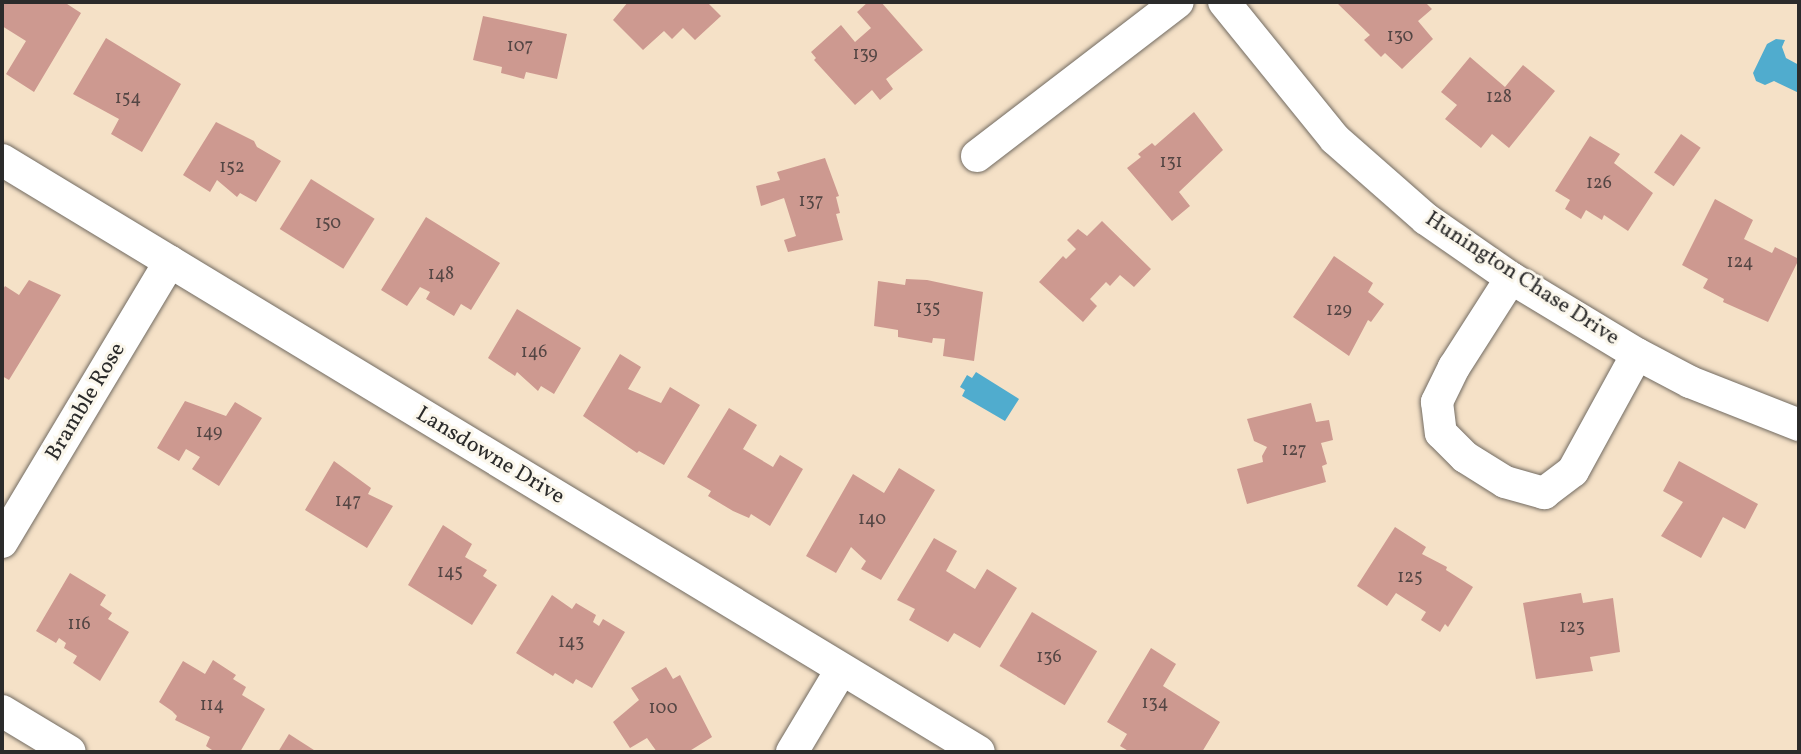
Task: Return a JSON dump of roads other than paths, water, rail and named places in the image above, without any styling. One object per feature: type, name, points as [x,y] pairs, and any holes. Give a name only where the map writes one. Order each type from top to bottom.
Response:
[{"type":"street","points":[[977,156],[1178,2]]},
{"type":"street","name":"Hunington Chase Drive","points":[[1224,2],[1335,139],[1426,219],[1511,278],[1637,354],[1690,382],[1799,425]]},
{"type":"street","name":"Lansdowne Drive","points":[[2,160],[979,752]]},
{"type":"street","name":"Bramble Rose","points":[[2,542],[170,261]]},
{"type":"street","points":[[1511,278],[1454,367],[1437,402],[1441,433],[1465,457],[1505,482],[1544,493],[1573,471],[1637,354]]},
{"type":"street","points":[[792,752],[841,670]]},
{"type":"street","points":[[2,711],[70,752]]},
{"type":"water","points":[[1776,39],[1785,40],[1782,47],[1786,58],[1799,65],[1799,93],[1774,81],[1765,85],[1756,81],[1753,73],[1767,44]]},
{"type":"water","points":[[976,372],[1019,399],[1005,421],[962,396],[965,390],[960,387],[967,375],[972,378]]}]
